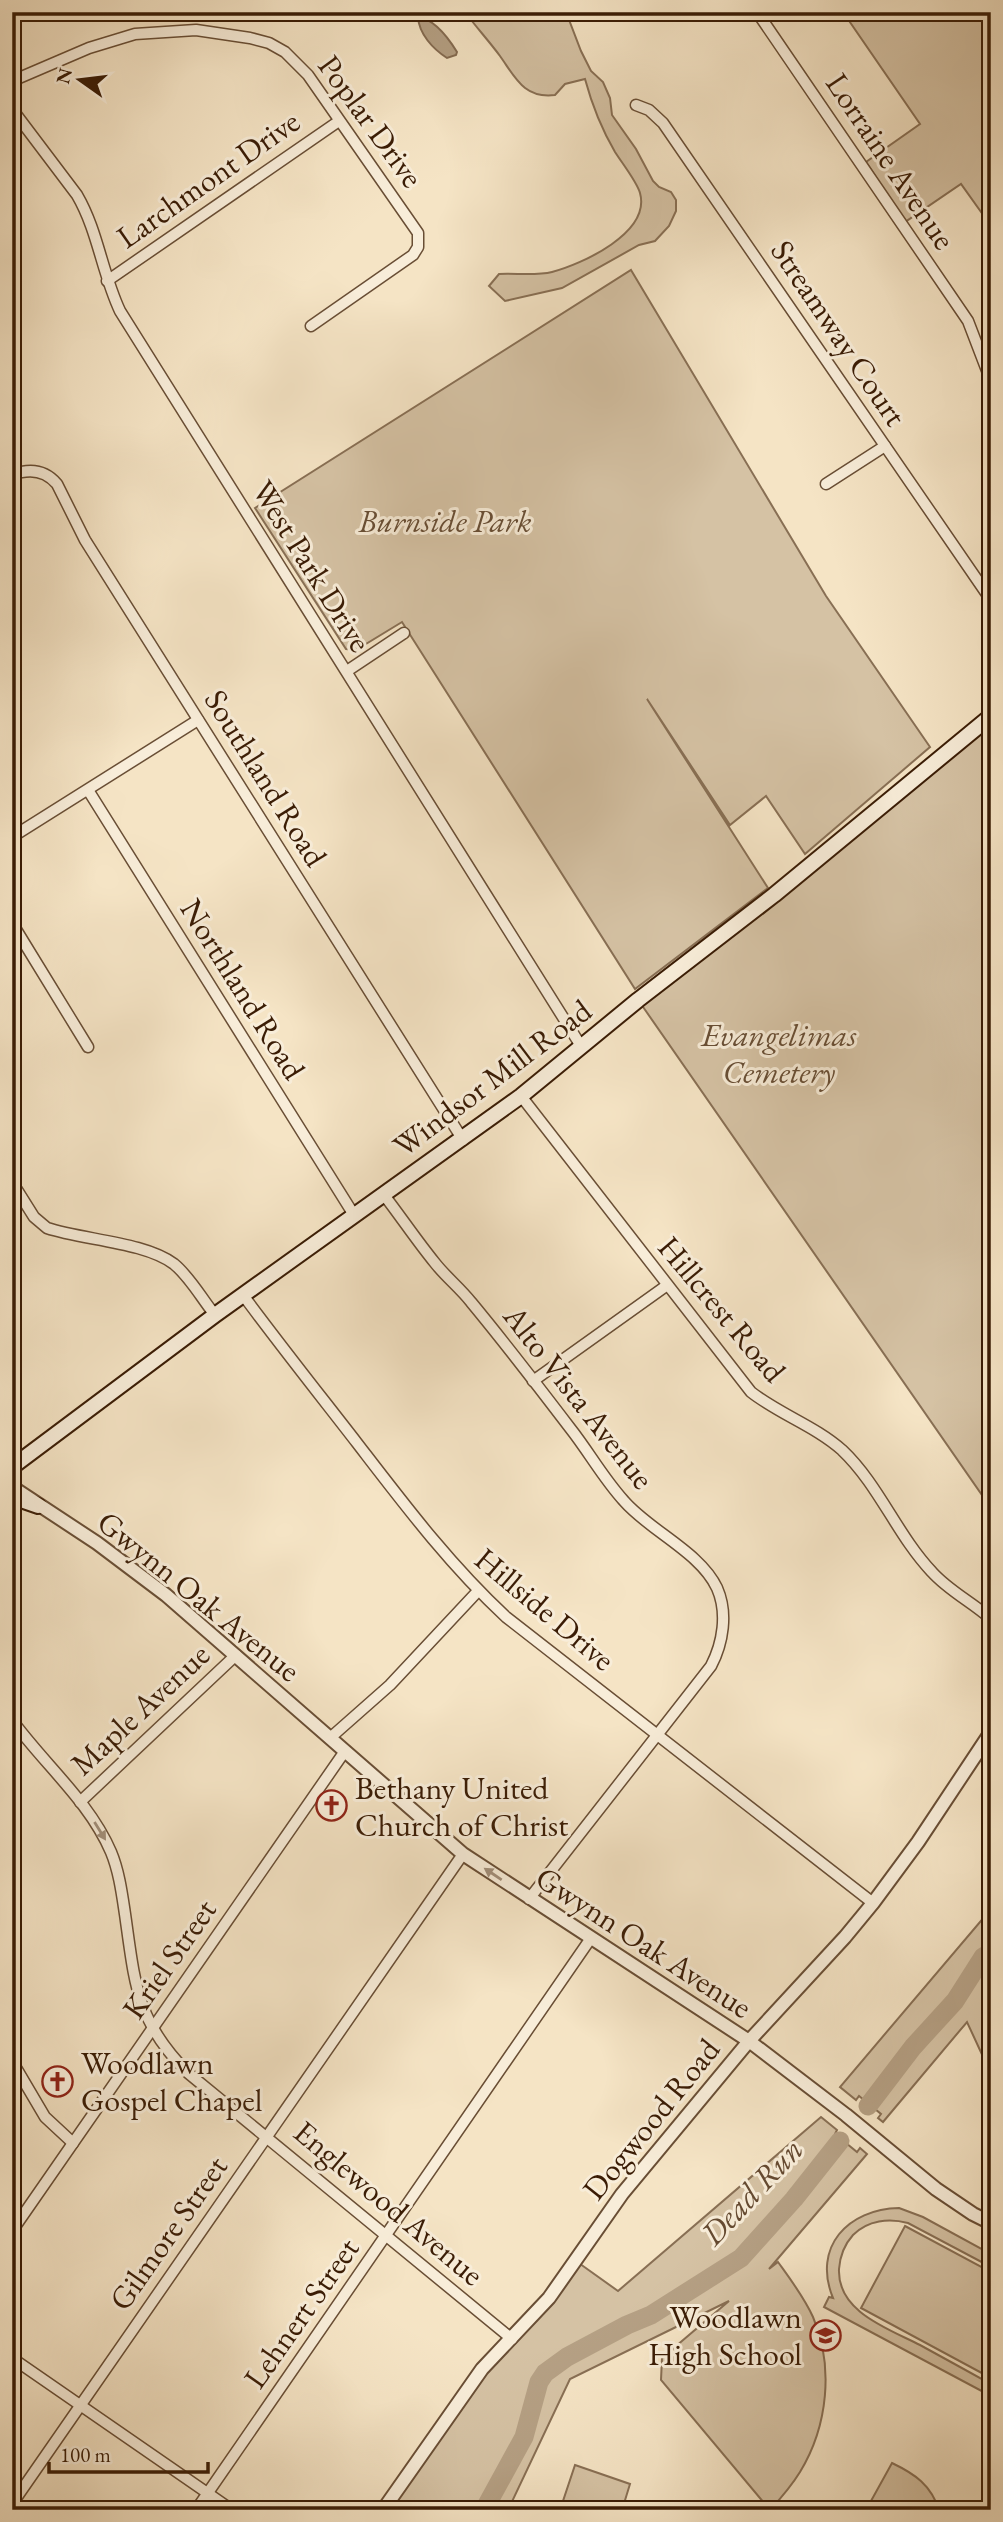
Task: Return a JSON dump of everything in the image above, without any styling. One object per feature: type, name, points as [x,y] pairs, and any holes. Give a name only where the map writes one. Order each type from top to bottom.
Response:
[{"type":"main road","name":"Windsor Mill Road","points":[[12,1467],[243,1294],[463,1140],[521,1096],[774,895],[991,716]]},
{"type":"main road","points":[[12,1497],[38,1506]]},
{"type":"street","name":"Lorraine Avenue","points":[[757,12],[968,321],[991,381]]},
{"type":"street","name":"Poplar Drive","points":[[12,81],[122,37],[167,30],[209,32],[259,40],[285,52],[308,75],[415,227],[419,241],[414,255],[311,326]]},
{"type":"street","name":"Streamway Court","points":[[636,105],[649,110],[663,123],[991,600]]},
{"type":"street","name":"West Park Drive","points":[[12,109],[85,209],[93,227],[107,281],[120,311],[581,1046]]},
{"type":"street","name":"Larchmont Drive","points":[[107,281],[340,121]]},
{"type":"street","points":[[826,484],[885,446]]},
{"type":"street","name":"Southland Road","points":[[12,475],[31,470],[42,472],[57,484],[85,540],[463,1140]]},
{"type":"street","points":[[346,671],[404,633]]},
{"type":"street","points":[[12,837],[198,720]]},
{"type":"street","name":"Northland Road","points":[[88,790],[354,1215]]},
{"type":"street","points":[[12,923],[88,1047]]},
{"type":"street","name":"Hillcrest Road","points":[[521,1096],[751,1392],[842,1451],[860,1470],[932,1572],[991,1619]]},
{"type":"street","points":[[12,1182],[34,1217],[47,1228],[148,1251],[173,1264],[184,1274],[215,1315]]},
{"type":"street","name":"Alto Vista Avenue","points":[[384,1195],[436,1265],[470,1301],[572,1430],[609,1485],[630,1509],[701,1566],[718,1590],[723,1621],[718,1653],[711,1665],[659,1736],[529,1899]]},
{"type":"street","points":[[533,1381],[666,1286]]},
{"type":"street","name":"Hillside Drive","points":[[243,1294],[293,1364],[432,1541],[478,1591],[506,1617],[873,1903]]},
{"type":"street","name":"Gwynn Oak Avenue","points":[[12,1488],[138,1573],[463,1854],[749,2041],[846,2115],[936,2189],[991,2223]]},
{"type":"street","points":[[330,1738],[390,1685],[478,1591]]},
{"type":"street","name":"Maple Avenue","points":[[80,1802],[236,1655]]},
{"type":"street","name":"Englewood Avenue","points":[[12,1720],[80,1802],[96,1824],[112,1855],[124,1903],[136,1986],[152,2030],[163,2048],[188,2073],[512,2339]]},
{"type":"street","name":"Dogwood Road","points":[[383,2510],[463,2393],[549,2298],[622,2194],[749,2041],[873,1903],[918,1842],[991,1732]]},
{"type":"street","name":"Kriel Street","points":[[12,2231],[345,1751]]},
{"type":"street","name":"Gilmore Street","points":[[12,2504],[463,1854]]},
{"type":"street","name":"Lehnert Street","points":[[196,2510],[591,1938]]},
{"type":"street","points":[[12,2061],[45,2118],[73,2143]]},
{"type":"street","points":[[12,2088],[21,2078]]},
{"type":"street","points":[[12,2358],[232,2510]]},
{"type":"green space","points":[[465,12],[566,12],[591,71],[603,82],[610,98],[612,115],[636,149],[653,181],[671,192],[676,200],[676,211],[669,226],[655,241],[639,245],[562,288],[505,301],[489,286],[499,274],[552,272],[596,254],[625,233],[635,221],[641,208],[640,193],[605,134],[585,79],[565,84],[555,95],[535,94],[516,79]]},
{"type":"green space","points":[[843,12],[991,12],[991,226],[961,184],[905,222],[866,162],[920,124]]},
{"type":"green space","name":"Burnside Park","points":[[631,270],[826,596],[930,747],[805,854],[766,796],[730,825],[647,699],[768,888],[635,989],[402,622],[356,650],[346,649],[255,508]]},
{"type":"green space","name":"Evangelimas Cemetery","points":[[991,723],[991,1508],[641,1004]]},
{"type":"green space","points":[[991,1909],[991,2074],[967,2022],[883,2122],[878,2118],[881,2114],[859,2096],[856,2100],[840,2087]]},
{"type":"green space","points":[[821,2117],[837,2130],[835,2134],[857,2152],[860,2148],[867,2154],[769,2269],[778,2262],[813,2317],[824,2355],[825,2375],[825,2396],[817,2435],[800,2472],[770,2510],[661,2380],[662,2358],[729,2301],[570,2379],[508,2510],[387,2510],[488,2364],[576,2261],[618,2291]]},
{"type":"green space","points":[[899,2208],[923,2217],[991,2254],[991,2267],[908,2223],[879,2222],[859,2230],[843,2251],[839,2269],[846,2297],[856,2308],[880,2325],[991,2384],[991,2396],[824,2307],[829,2297],[833,2298],[827,2263],[831,2247],[839,2234],[850,2223],[864,2215]]},
{"type":"green space","points":[[905,2226],[991,2272],[991,2378],[861,2308]]},
{"type":"green space","points":[[892,2463],[908,2471],[927,2487],[939,2510],[866,2510]]},
{"type":"green space","points":[[575,2465],[630,2484],[622,2510],[560,2510]]},
{"type":"shaded area","points":[[418,17],[430,21],[440,30],[450,41],[457,52],[456,55],[447,58],[432,46],[421,29]]},
{"type":"waterway","name":"Dead Run","points":[[868,2106],[913,2047],[955,2001],[983,1957],[991,1952]]},
{"type":"waterway","name":"Dead Run","points":[[484,2510],[524,2437],[539,2382],[545,2373],[567,2357],[651,2315],[741,2258],[794,2199],[840,2141]]},
{"type":"place","name":"Bethany United Church of Christ","points":[[332,1806]]},
{"type":"place","name":"Woodlawn Gospel Chapel","points":[[58,2081]]},
{"type":"place","name":"Woodlawn High School","points":[[825,2335]]}]
